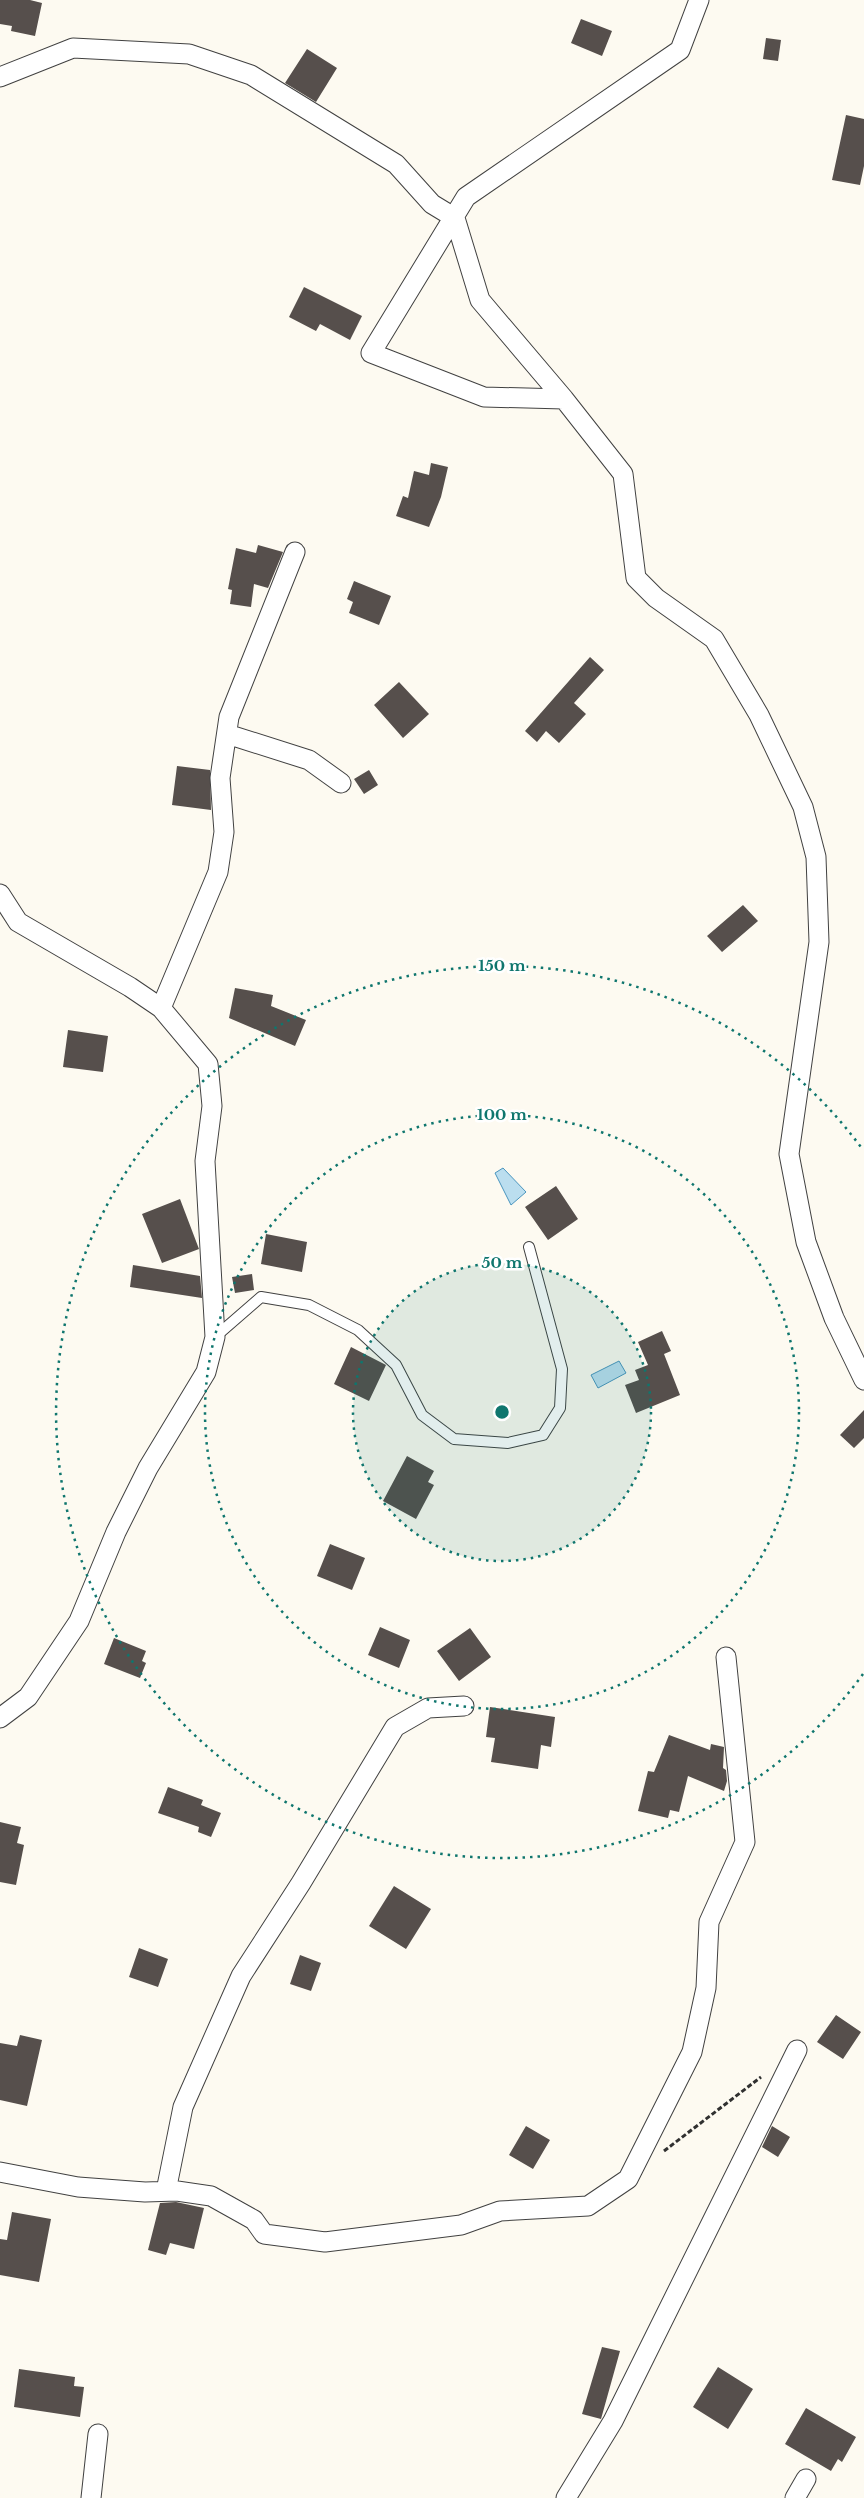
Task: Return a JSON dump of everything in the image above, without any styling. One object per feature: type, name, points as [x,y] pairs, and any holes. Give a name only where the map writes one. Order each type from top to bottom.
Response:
[{"type":"street","points":[[564,399],[484,397],[371,353],[455,218],[466,197],[680,50],[699,0]]},
{"type":"street","points":[[0,77],[73,48],[189,54],[251,75],[396,164],[432,204],[455,218],[480,300],[564,399],[623,474],[636,578],[656,598],[714,639],[759,715],[803,806],[816,857],[819,942],[789,1154],[806,1242],[834,1318],[864,1380]]},
{"type":"street","points":[[161,1008],[218,872],[224,832],[220,778],[229,717],[295,552]]},
{"type":"street","points":[[226,734],[309,760],[341,783]]},
{"type":"street","points":[[0,894],[18,922],[130,987],[161,1008],[208,1064],[212,1106],[205,1161],[215,1337],[206,1372],[148,1468],[116,1532],[79,1621],[28,1697],[0,1718]]},
{"type":"street","points":[[0,2172],[78,2187],[166,2191],[211,2196],[254,2220],[264,2234],[325,2242],[461,2224],[500,2211],[588,2206],[628,2179],[692,2052],[706,1988],[709,1922],[745,1842],[726,1657]]},
{"type":"street","points":[[166,2191],[183,2108],[241,1976],[301,1883],[395,1727],[428,1708],[464,1706]]},
{"type":"street","points":[[566,2498],[613,2421],[797,2050]]},
{"type":"street","points":[[91,2498],[98,2434]]},
{"type":"street","points":[[795,2498],[806,2479]]},
{"type":"lane","points":[[215,1337],[261,1297],[309,1305],[358,1330],[396,1365],[422,1414],[454,1439],[508,1443],[543,1435],[560,1408],[562,1369],[529,1247]]},
{"type":"path","points":[[659,2155],[766,2073]]},
{"type":"water","points":[[503,1168],[526,1192],[511,1205],[495,1173]]},
{"type":"water","points":[[619,1361],[626,1373],[598,1388],[591,1375]]},
{"type":"building","points":[[0,0],[30,0],[42,3],[35,36],[11,31],[12,26],[0,24]]},
{"type":"building","points":[[581,19],[612,31],[602,56],[571,43]]},
{"type":"building","points":[[766,38],[781,40],[778,61],[763,59]]},
{"type":"building","points":[[307,49],[337,68],[316,102],[285,83]]},
{"type":"building","points":[[846,115],[864,119],[864,166],[860,185],[832,180]]},
{"type":"building","points":[[304,287],[362,316],[350,340],[320,324],[316,331],[289,317]]},
{"type":"building","points":[[431,463],[448,467],[441,497],[429,527],[396,516],[403,496],[408,498],[414,471],[429,475]]},
{"type":"building","points":[[258,545],[283,552],[268,588],[254,584],[251,607],[230,604],[232,590],[228,589],[236,548],[256,553]]},
{"type":"building","points":[[354,581],[391,596],[379,625],[349,613],[353,602],[347,599]]},
{"type":"building","points":[[590,657],[604,670],[574,703],[586,714],[559,743],[546,731],[537,742],[525,731]]},
{"type":"building","points":[[399,682],[429,714],[403,738],[374,705]]},
{"type":"building","points":[[177,766],[210,770],[211,810],[172,805]]},
{"type":"building","points":[[369,770],[378,785],[364,794],[354,779]]},
{"type":"building","points":[[743,905],[758,921],[722,952],[707,936]]},
{"type":"building","points":[[235,988],[273,995],[271,1006],[306,1020],[295,1046],[229,1018]]},
{"type":"building","points":[[68,1030],[108,1036],[103,1072],[63,1067]]},
{"type":"building","points":[[556,1186],[578,1219],[548,1240],[525,1207]]},
{"type":"building","points":[[180,1199],[199,1249],[162,1263],[142,1214]]},
{"type":"building","points":[[266,1234],[307,1242],[302,1272],[261,1264]]},
{"type":"building","points":[[133,1265],[200,1276],[202,1298],[130,1287]]},
{"type":"building","points":[[252,1274],[254,1290],[235,1293],[232,1277]]},
{"type":"building","points":[[662,1331],[671,1351],[664,1354],[680,1395],[636,1413],[625,1385],[639,1380],[635,1370],[648,1365],[638,1342]]},
{"type":"building","points":[[351,1347],[386,1365],[369,1401],[334,1384]]},
{"type":"building","points":[[864,1410],[864,1438],[854,1448],[840,1435]]},
{"type":"building","points":[[407,1456],[434,1471],[428,1482],[434,1485],[416,1519],[383,1501]]},
{"type":"building","points":[[330,1544],[365,1558],[352,1590],[317,1576]]},
{"type":"building","points":[[380,1627],[410,1640],[399,1668],[368,1655]]},
{"type":"building","points":[[470,1628],[491,1657],[459,1681],[437,1651]]},
{"type":"building","points":[[114,1638],[146,1651],[142,1661],[146,1663],[140,1678],[104,1664]]},
{"type":"building","points":[[490,1707],[555,1717],[551,1747],[541,1745],[538,1769],[491,1762],[495,1738],[486,1737]]},
{"type":"building","points":[[669,1735],[710,1750],[711,1744],[724,1747],[723,1768],[726,1770],[727,1781],[724,1791],[688,1776],[679,1812],[670,1810],[668,1818],[638,1811],[648,1771],[654,1772]]},
{"type":"building","points":[[168,1787],[203,1800],[201,1805],[221,1813],[211,1837],[198,1832],[199,1827],[158,1813]]},
{"type":"building","points":[[0,1822],[21,1827],[17,1843],[24,1845],[16,1885],[0,1882]]},
{"type":"building","points":[[394,1886],[431,1909],[406,1949],[369,1926]]},
{"type":"building","points":[[139,1948],[168,1959],[158,1987],[129,1977]]},
{"type":"building","points":[[300,1955],[321,1963],[311,1991],[290,1984]]},
{"type":"building","points":[[836,2015],[861,2032],[843,2059],[817,2042]]},
{"type":"building","points":[[20,2035],[42,2040],[27,2106],[0,2100],[0,2043],[17,2046]]},
{"type":"building","points":[[526,2126],[550,2140],[533,2169],[509,2155]]},
{"type":"building","points":[[772,2126],[790,2137],[778,2157],[762,2147]]},
{"type":"building","points":[[176,2202],[204,2208],[194,2249],[170,2243],[166,2255],[148,2250],[160,2203]]},
{"type":"building","points":[[12,2212],[51,2219],[39,2282],[0,2275],[0,2239],[7,2240]]},
{"type":"building","points":[[602,2347],[620,2351],[601,2419],[582,2414]]},
{"type":"building","points":[[718,2367],[753,2389],[728,2429],[693,2407]]},
{"type":"building","points":[[19,2369],[75,2377],[74,2386],[84,2387],[80,2417],[14,2407]]},
{"type":"building","points":[[806,2408],[856,2437],[842,2462],[838,2459],[831,2471],[785,2444]]}]
